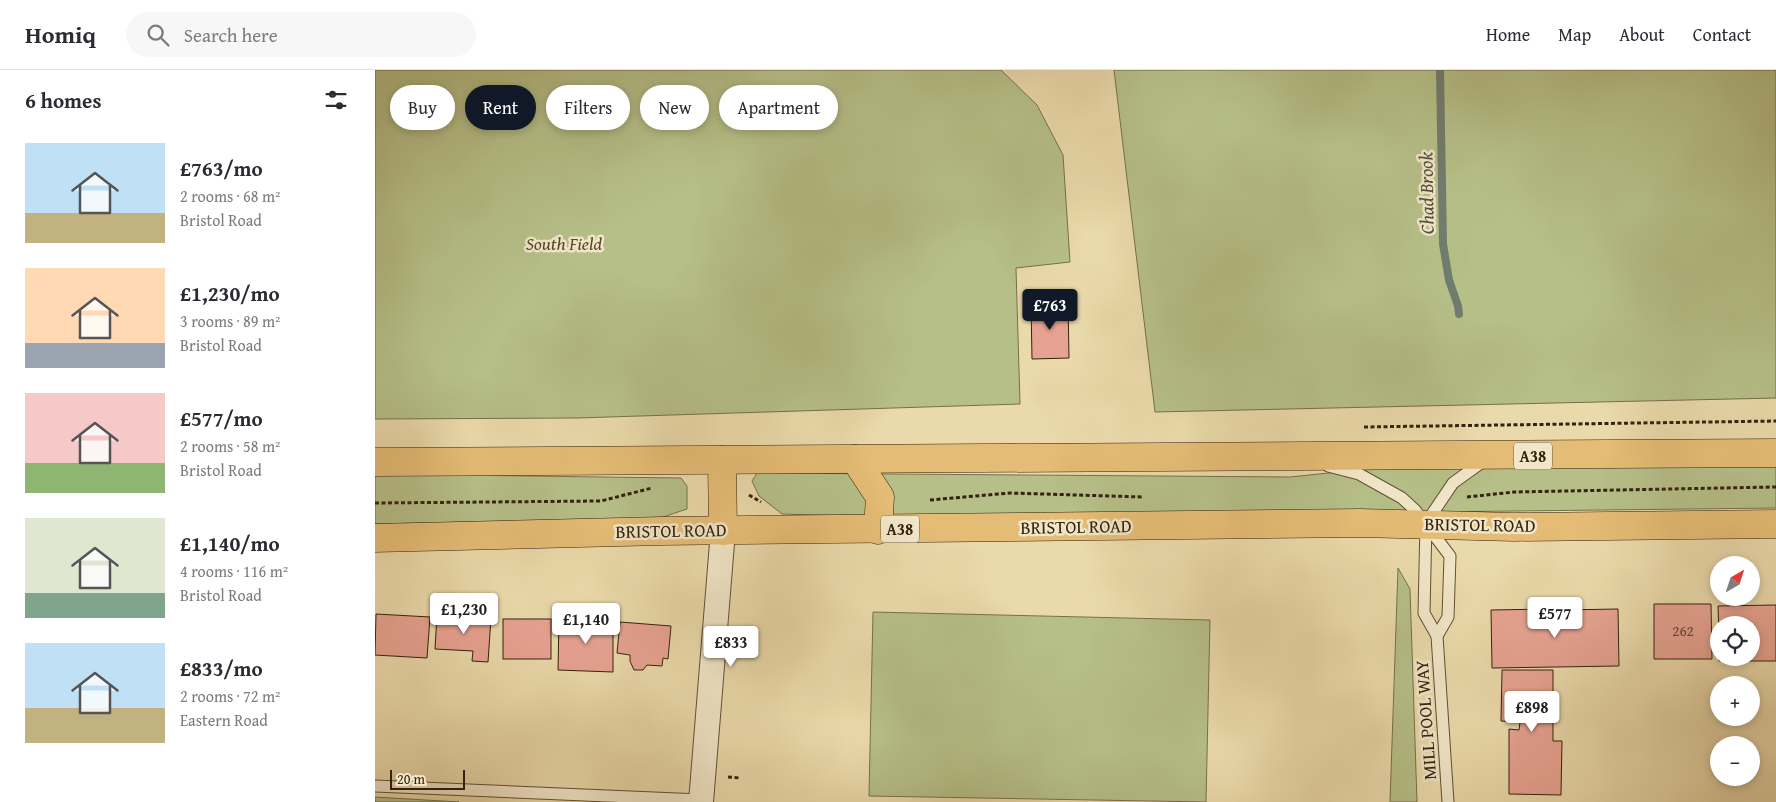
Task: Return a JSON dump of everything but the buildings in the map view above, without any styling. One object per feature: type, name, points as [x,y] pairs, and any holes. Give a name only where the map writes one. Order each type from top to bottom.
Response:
[{"type":"highway","name":"A38","points":[[375,462],[722,471],[855,459],[1776,453]]},
{"type":"highway","points":[[855,459],[880,497],[878,530]]},
{"type":"highway","points":[[722,471],[723,530]]},
{"type":"highway","name":"BRISTOL ROAD","points":[[375,538],[723,530],[1426,524],[1513,527],[1776,524]]},
{"type":"street","points":[[701,801],[723,530]]},
{"type":"lane","points":[[1290,456],[1364,476],[1402,498],[1426,524],[1450,556],[1448,617],[1437,636]]},
{"type":"lane","points":[[1437,636],[1425,613],[1426,524],[1453,483],[1489,456]]},
{"type":"lane","name":"MILL POOL WAY","points":[[1437,636],[1449,802]]},
{"type":"lane","points":[[375,786],[701,801]]},
{"type":"path","points":[[1425,425],[1776,421]]},
{"type":"path","points":[[722,471],[735,487],[767,507]]},
{"type":"path","points":[[375,503],[601,501],[661,487]]},
{"type":"path","points":[[1443,498],[1514,492],[1776,487]]},
{"type":"path","points":[[927,501],[1010,493],[1148,497]]},
{"type":"green space","name":"South Field","points":[[375,70],[1001,70],[1037,105],[1063,155],[1070,262],[1016,268],[1020,404],[577,418],[375,419]]},
{"type":"green space","points":[[1114,70],[1776,70],[1776,398],[1155,412]]},
{"type":"green space","points":[[1523,465],[1776,465],[1776,508],[914,518],[782,514],[759,496],[752,481],[757,473],[1290,477],[1357,470]]},
{"type":"green space","points":[[375,474],[681,478],[687,486],[687,509],[660,518],[375,524]]},
{"type":"green space","points":[[1398,568],[1410,589],[1417,802],[1390,802]]},
{"type":"green space","points":[[873,612],[1210,620],[1206,802],[869,796]]},
{"type":"green space","points":[[375,797],[459,802],[375,802]]},
{"type":"waterway","name":"Chad Brook","points":[[1440,70],[1443,244],[1449,280],[1459,314]]}]
